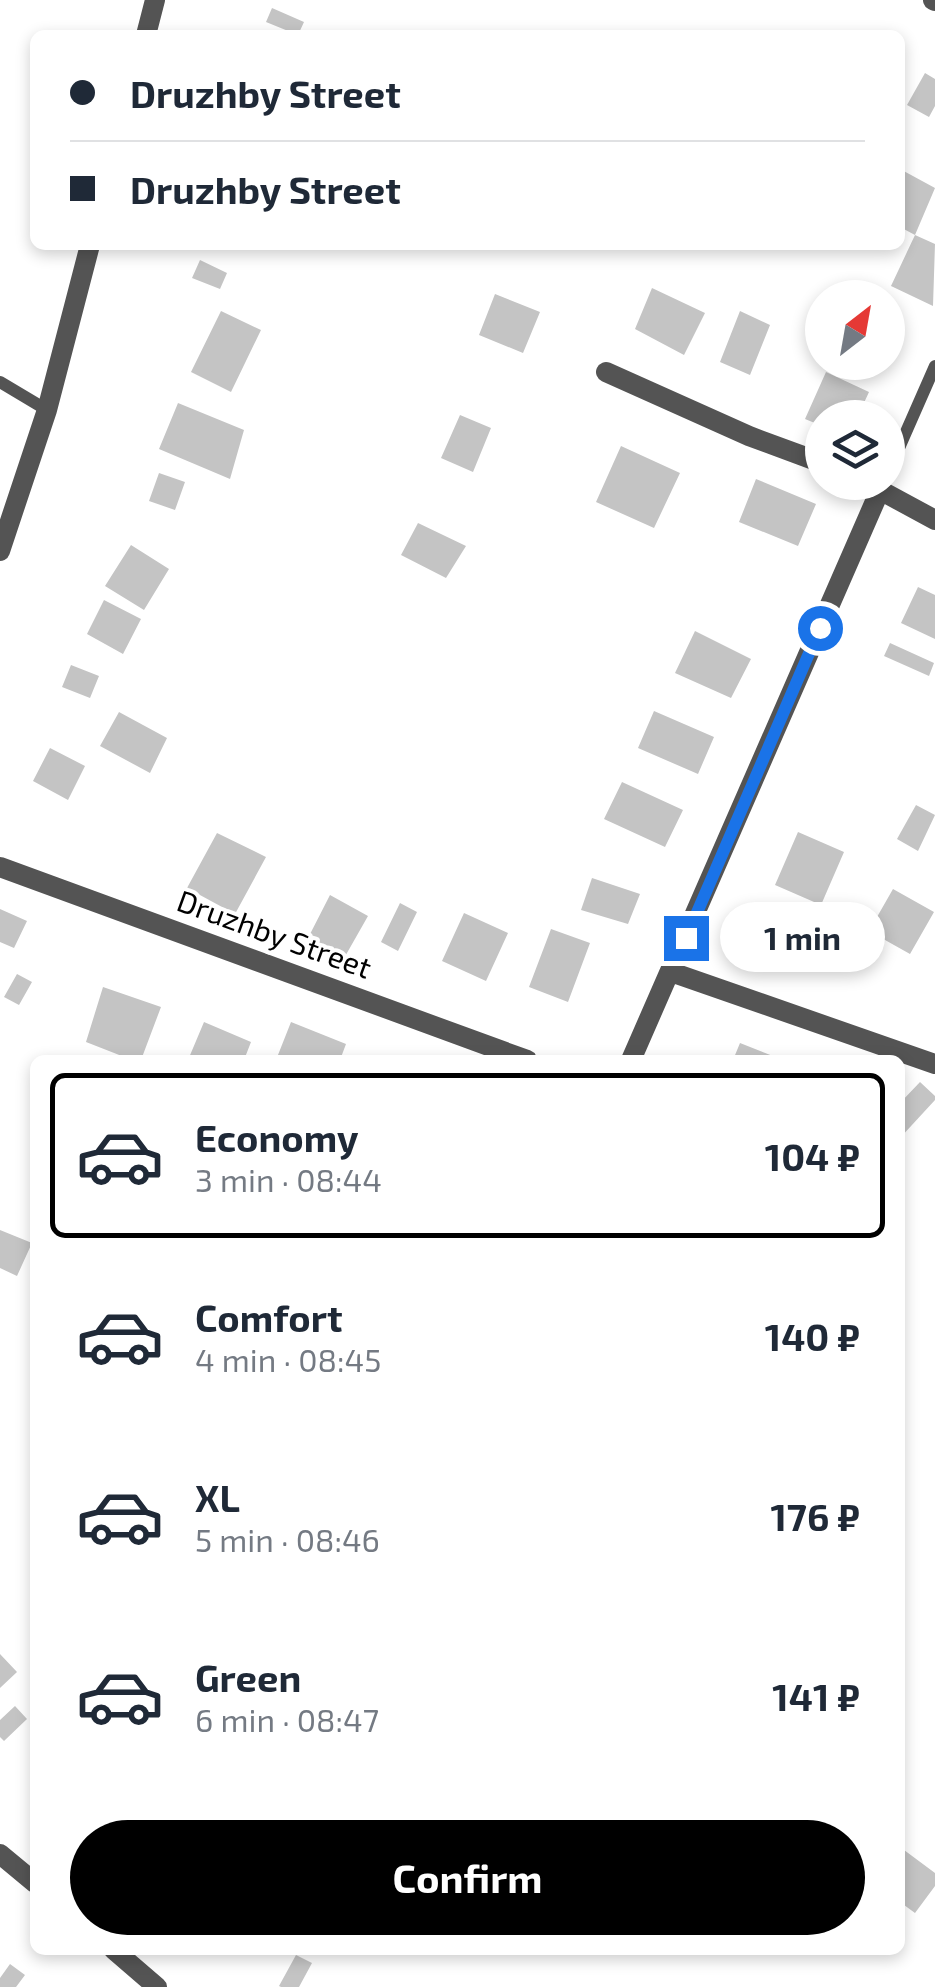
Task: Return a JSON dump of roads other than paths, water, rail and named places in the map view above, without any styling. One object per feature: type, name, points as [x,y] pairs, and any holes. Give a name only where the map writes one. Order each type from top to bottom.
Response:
[{"type":"street","points":[[147,30],[155,0]]},
{"type":"street","points":[[0,550],[47,410],[89,250]]},
{"type":"street","points":[[606,372],[805,457]]},
{"type":"street","points":[[633,1055],[871,500]]},
{"type":"street","points":[[905,500],[935,520]]},
{"type":"street","name":"Druzhby Street","points":[[0,867],[513,1055]]},
{"type":"street","points":[[671,972],[935,1064]]},
{"type":"street","points":[[0,1854],[30,1879]]},
{"type":"street","points":[[120,1955],[157,1987]]},
{"type":"lane","points":[[905,428],[935,366]]},
{"type":"lane","points":[[0,382],[47,410]]}]
